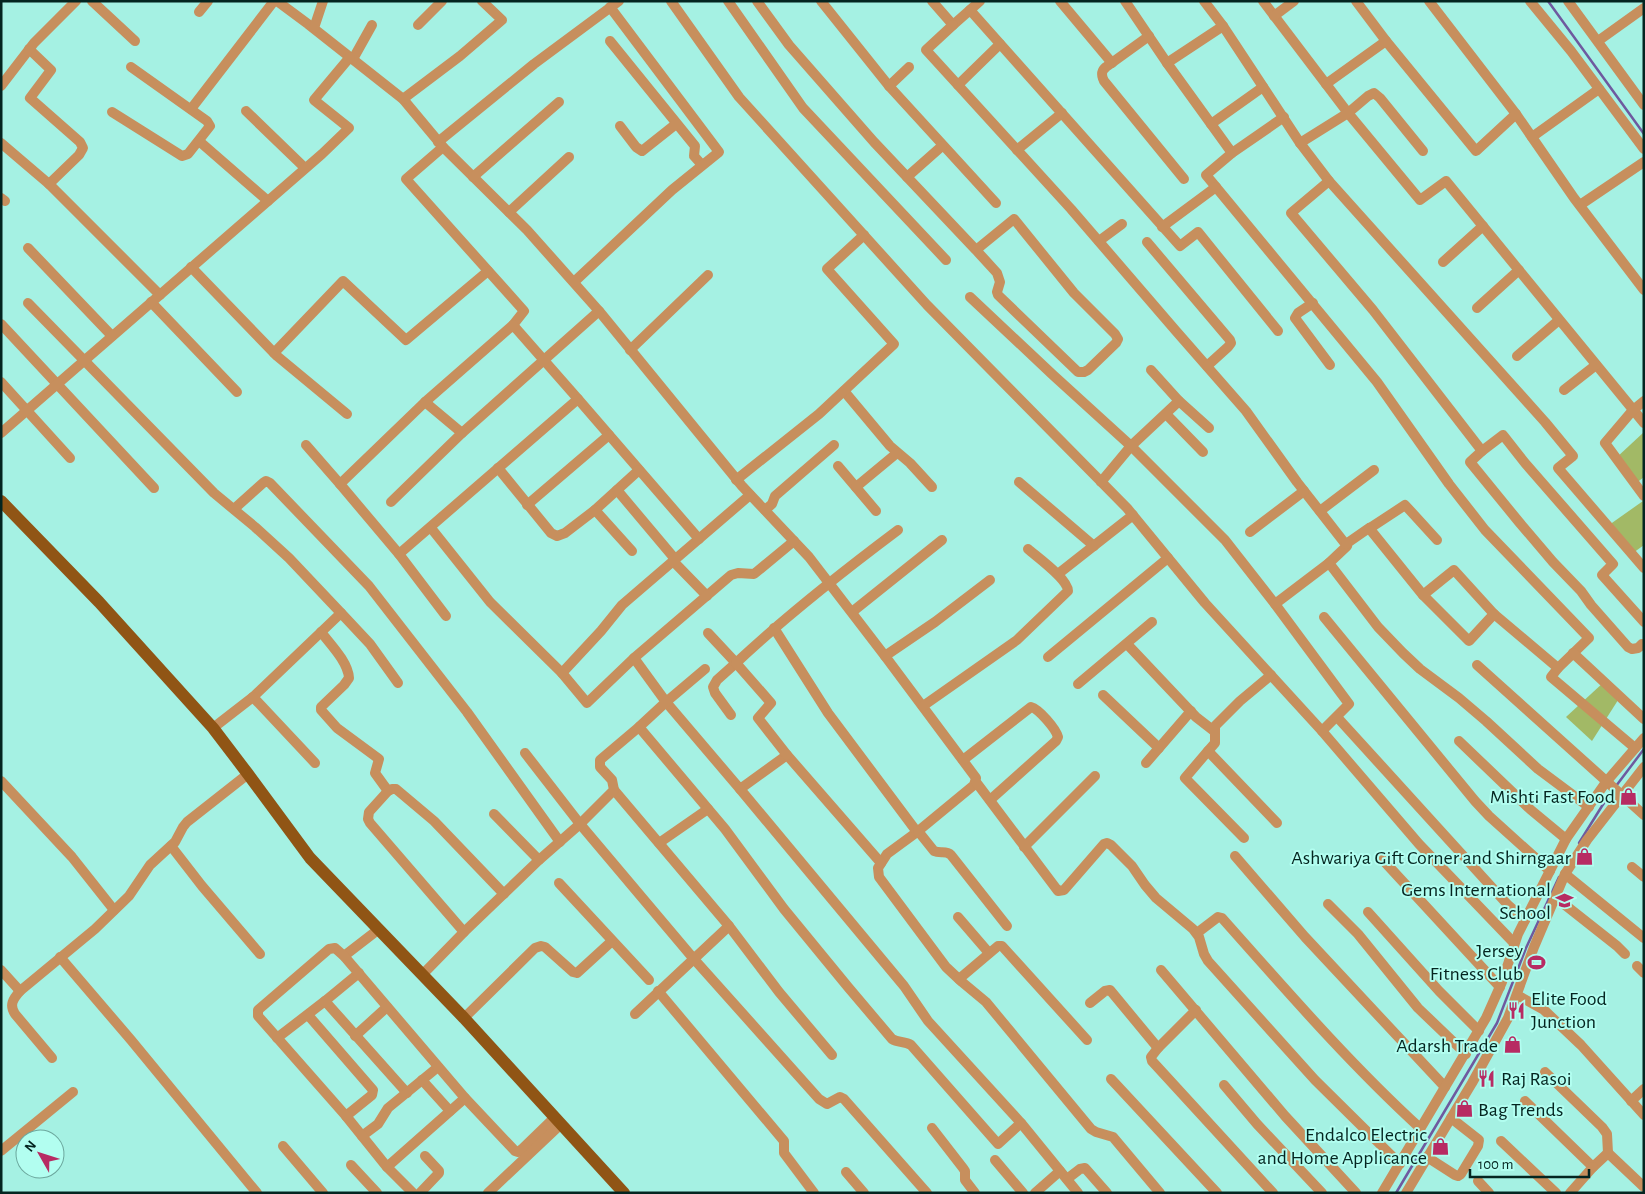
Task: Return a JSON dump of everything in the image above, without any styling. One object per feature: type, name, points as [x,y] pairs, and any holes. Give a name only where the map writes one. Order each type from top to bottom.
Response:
[{"type":"main road","points":[[1,501],[99,602],[213,728],[310,858],[423,974],[624,1193]]},
{"type":"street","points":[[92,1],[135,41]]},
{"type":"street","points":[[199,12],[208,1]]},
{"type":"street","points":[[191,109],[276,1],[314,28],[403,99],[441,144],[509,212],[574,282],[736,480],[810,557],[963,760],[976,782],[1055,888],[1060,892],[1064,890],[1102,845],[1108,843],[1132,866],[1156,898],[1190,925],[1197,933],[1208,962],[1315,1080],[1400,1164]]},
{"type":"street","points":[[314,28],[323,1]]},
{"type":"street","points":[[418,25],[442,1]]},
{"type":"street","points":[[403,99],[460,56],[502,20],[482,1]]},
{"type":"street","points":[[670,1],[739,97],[927,305],[1133,515],[1206,603],[1322,731],[1419,844],[1514,943]]},
{"type":"street","points":[[728,1],[803,108],[946,260]]},
{"type":"street","points":[[757,1],[789,45],[874,142],[976,250],[997,272],[1000,279],[996,292],[998,295],[1078,372],[1088,370],[1116,343],[1118,339],[1115,334],[1074,294],[1014,219],[976,250]]},
{"type":"street","points":[[822,1],[889,86],[996,204]]},
{"type":"street","points":[[932,1],[953,24]]},
{"type":"street","points":[[980,1],[926,50],[1099,242],[1246,410],[1304,491],[1346,544]]},
{"type":"street","points":[[1060,1],[1112,62]]},
{"type":"street","points":[[1125,1],[1232,154]]},
{"type":"street","points":[[1204,1],[1223,26],[1300,143],[1329,181],[1573,456],[1558,468],[1644,568]]},
{"type":"street","points":[[1263,1],[1348,113],[1420,200],[1446,180],[1644,423]]},
{"type":"street","points":[[1274,16],[1294,1]]},
{"type":"street","points":[[1356,1],[1476,152],[1516,114]]},
{"type":"street","points":[[1429,1],[1516,114],[1580,206],[1644,290]]},
{"type":"street","points":[[1530,1],[1571,51],[1644,150]]},
{"type":"street","points":[[1568,1],[1644,105]]},
{"type":"street","points":[[1,86],[29,49],[71,3]]},
{"type":"street","points":[[340,484],[425,402],[513,325],[524,311],[406,179],[441,144],[534,64],[610,5],[719,152],[672,190],[574,282]]},
{"type":"street","points":[[1598,42],[1644,8]]},
{"type":"street","points":[[970,10],[1180,246],[1198,232],[1278,330]]},
{"type":"street","points":[[1,432],[268,201],[349,128],[314,100],[352,58],[372,25]]},
{"type":"street","points":[[1167,63],[1223,26]]},
{"type":"street","points":[[1150,36],[1112,62],[1104,69],[1102,78],[1184,179]]},
{"type":"street","points":[[610,41],[695,146],[694,156],[702,166]]},
{"type":"street","points":[[1326,84],[1386,41]]},
{"type":"street","points":[[958,85],[1000,44]]},
{"type":"street","points":[[29,49],[51,70],[30,98],[82,145],[82,151],[49,184]]},
{"type":"street","points":[[112,112],[184,156],[199,141],[210,124],[131,67]]},
{"type":"street","points":[[889,86],[909,67]]},
{"type":"street","points":[[1211,124],[1264,87]]},
{"type":"street","points":[[1532,137],[1599,89]]},
{"type":"street","points":[[1300,143],[1348,113],[1368,96],[1374,94],[1380,98],[1423,151]]},
{"type":"street","points":[[473,177],[559,102]]},
{"type":"street","points":[[246,111],[305,168]]},
{"type":"street","points":[[1017,150],[1062,113]]},
{"type":"street","points":[[1284,117],[1206,175],[1377,382],[1485,530],[1589,638],[1551,676],[1635,748]]},
{"type":"street","points":[[620,126],[636,147],[642,151],[676,124]]},
{"type":"street","points":[[199,141],[268,201]]},
{"type":"street","points":[[1,143],[49,184],[160,295]]},
{"type":"street","points":[[907,177],[942,146]]},
{"type":"street","points":[[509,212],[569,158]]},
{"type":"street","points":[[1580,206],[1644,162]]},
{"type":"street","points":[[1329,181],[1291,213],[1373,310],[1482,451]]},
{"type":"street","points":[[1162,226],[1216,187]]},
{"type":"street","points":[[1099,242],[1122,224]]},
{"type":"street","points":[[1443,262],[1483,226]]},
{"type":"street","points":[[736,480],[819,414],[894,344],[827,269],[864,235]]},
{"type":"street","points":[[1147,242],[1230,340],[1231,343],[1228,347],[1207,366]]},
{"type":"street","points":[[28,248],[112,336]]},
{"type":"street","points":[[191,267],[274,353],[347,414]]},
{"type":"street","points":[[1477,308],[1519,270]]},
{"type":"street","points":[[274,353],[343,281],[406,340],[488,271]]},
{"type":"street","points":[[630,350],[708,275]]},
{"type":"street","points":[[970,297],[1131,446],[1225,540],[1349,704],[1322,731]]},
{"type":"street","points":[[151,302],[238,392]]},
{"type":"street","points":[[28,303],[214,493],[289,558],[370,644],[398,683]]},
{"type":"street","points":[[1313,303],[1298,313],[1295,318],[1330,365]]},
{"type":"street","points":[[391,502],[462,433],[599,311]]},
{"type":"street","points":[[1517,356],[1559,320]]},
{"type":"street","points":[[1,324],[154,488]]},
{"type":"street","points":[[513,325],[699,538]]},
{"type":"street","points":[[1564,390],[1596,365]]},
{"type":"street","points":[[1151,370],[1179,401],[1210,428]]},
{"type":"street","points":[[1,382],[70,458]]},
{"type":"street","points":[[844,391],[890,446],[910,463],[932,487]]},
{"type":"street","points":[[399,554],[578,399]]},
{"type":"street","points":[[1102,482],[1131,446],[1179,401]]},
{"type":"street","points":[[1644,401],[1633,410],[1605,442],[1644,496]]},
{"type":"street","points":[[425,402],[462,433]]},
{"type":"street","points":[[1166,414],[1203,452]]},
{"type":"street","points":[[527,505],[609,435]]},
{"type":"street","points":[[1643,644],[1632,650],[1629,648],[1553,562],[1470,462],[1503,435],[1613,564],[1602,575],[1644,622]]},
{"type":"street","points":[[306,445],[399,554],[446,616]]},
{"type":"street","points":[[765,510],[772,504],[775,496],[834,445]]},
{"type":"street","points":[[856,487],[897,453]]},
{"type":"street","points":[[838,466],[876,511]]},
{"type":"street","points":[[498,468],[551,533],[557,536],[565,533],[595,510],[639,470]]},
{"type":"street","points":[[1320,511],[1374,470]]},
{"type":"street","points":[[234,510],[263,483],[266,481],[270,483],[369,586],[467,712],[560,842]]},
{"type":"street","points":[[1019,482],[1094,546]]},
{"type":"street","points":[[617,490],[674,560],[707,596]]},
{"type":"street","points":[[1250,532],[1304,491]]},
{"type":"street","points":[[562,673],[622,605],[750,495]]},
{"type":"street","points":[[1275,604],[1329,563],[1347,546],[1346,544],[1405,505],[1436,540]]},
{"type":"street","points":[[595,510],[632,551]]},
{"type":"street","points":[[1058,574],[1133,515]]},
{"type":"street","points":[[431,528],[490,602],[562,673],[587,702],[634,658],[735,573],[754,574],[794,541]]},
{"type":"street","points":[[1370,528],[1423,595],[1469,641],[1494,614]]},
{"type":"street","points":[[731,715],[715,693],[713,687],[717,680],[774,628],[829,582],[898,530]]},
{"type":"street","points":[[852,612],[942,540]]},
{"type":"street","points":[[923,706],[1016,640],[1066,593],[1068,588],[1058,574],[1028,549]]},
{"type":"street","points":[[1048,657],[1168,558]]},
{"type":"street","points":[[1329,563],[1378,627],[1403,654],[1459,698],[1538,769],[1589,807]]},
{"type":"street","points":[[1423,595],[1454,570],[1494,614],[1558,668]]},
{"type":"street","points":[[886,656],[990,580]]},
{"type":"street","points":[[213,728],[253,697],[341,613]]},
{"type":"street","points":[[1324,617],[1475,801],[1550,871]]},
{"type":"street","points":[[1078,684],[1152,622]]},
{"type":"street","points":[[774,628],[828,713],[917,832],[934,851],[938,853],[947,852],[951,855],[1007,926]]},
{"type":"street","points":[[321,632],[342,660],[349,678],[344,686],[321,707],[321,712],[337,728],[379,759],[375,773],[388,792]]},
{"type":"street","points":[[708,633],[771,703],[758,718],[787,755],[881,862]]},
{"type":"street","points":[[1127,644],[1191,711],[1214,731]]},
{"type":"street","points":[[1573,653],[1644,718]]},
{"type":"street","points":[[634,658],[666,702],[904,986],[928,1022],[1021,1123],[1078,1193]]},
{"type":"street","points":[[1477,665],[1644,815]]},
{"type":"street","points":[[705,669],[600,760],[600,767],[612,780],[614,790],[729,926],[779,992],[832,1055]]},
{"type":"street","points":[[1244,838],[1185,778],[1215,743],[1215,726],[1240,701],[1271,675]]},
{"type":"street","points":[[1103,695],[1159,748]]},
{"type":"street","points":[[253,697],[315,763]]},
{"type":"street","points":[[963,760],[1031,706],[1056,731],[1058,737],[1056,741],[990,800]]},
{"type":"street","points":[[1146,763],[1191,711]]},
{"type":"street","points":[[1337,717],[1508,905],[1525,920]]},
{"type":"street","points":[[640,727],[725,829],[784,909],[892,1039],[911,1045],[998,1144],[1021,1123]]},
{"type":"street","points":[[1382,1193],[1486,1018],[1500,987],[1514,943],[1566,839],[1644,738]]},
{"type":"street","points":[[1459,741],[1531,810],[1566,839]]},
{"type":"street","points":[[1208,751],[1278,823]]},
{"type":"street","points":[[525,753],[580,824],[693,958],[819,1099],[827,1104],[840,1097],[844,1099],[927,1193]]},
{"type":"street","points":[[740,789],[787,755]]},
{"type":"street","points":[[1406,1193],[1508,1018],[1565,874],[1620,793],[1644,767]]},
{"type":"street","points":[[52,1058],[12,1010],[13,999],[134,891],[146,871],[156,858],[171,846],[187,822],[248,774]]},
{"type":"street","points":[[1024,847],[1094,776]]},
{"type":"street","points":[[1,781],[72,857],[114,910]]},
{"type":"street","points":[[976,782],[917,832],[887,854],[881,862],[878,873],[882,883],[935,952],[959,979],[986,1002],[1091,1129],[1113,1137],[1160,1193]]},
{"type":"street","points":[[464,932],[370,823],[368,819],[369,812],[388,792],[394,788],[419,807],[504,894]]},
{"type":"street","points":[[423,974],[464,932],[614,790]]},
{"type":"street","points":[[659,843],[708,809]]},
{"type":"street","points":[[494,814],[539,860]]},
{"type":"street","points":[[171,846],[202,886],[260,954]]},
{"type":"street","points":[[1235,856],[1306,937],[1445,1087]]},
{"type":"street","points":[[1382,859],[1500,987]]},
{"type":"street","points":[[1632,867],[1644,877]]},
{"type":"street","points":[[1565,874],[1644,938]]},
{"type":"street","points":[[559,883],[649,980]]},
{"type":"street","points":[[1555,897],[1625,954]]},
{"type":"street","points":[[1328,904],[1358,934],[1418,1008],[1466,1054]]},
{"type":"street","points":[[1368,912],[1439,991],[1479,1031]]},
{"type":"street","points":[[958,917],[989,953]]},
{"type":"street","points":[[1197,933],[1218,917],[1222,918],[1347,1056],[1389,1100],[1420,1128]]},
{"type":"street","points":[[635,1014],[729,926]]},
{"type":"street","points":[[344,956],[379,929]]},
{"type":"street","points":[[464,1018],[535,948],[544,947],[576,973],[582,970],[612,941]]},
{"type":"street","points":[[959,979],[999,945],[1003,946],[1087,1040]]},
{"type":"street","points":[[413,1193],[387,1166],[346,1116],[258,1016],[258,1010],[329,949],[335,948],[344,956],[465,1098],[518,1152],[558,1121]]},
{"type":"street","points":[[60,957],[257,1193]]},
{"type":"street","points":[[1,970],[20,991]]},
{"type":"street","points":[[1161,970],[1286,1116],[1356,1193]]},
{"type":"street","points":[[277,1038],[359,973]]},
{"type":"street","points":[[1090,1003],[1104,991],[1110,990],[1158,1048]]},
{"type":"street","points":[[658,991],[784,1141],[784,1153],[814,1193]]},
{"type":"street","points":[[1517,995],[1544,1010],[1581,1045],[1644,1115]]},
{"type":"street","points":[[325,1001],[406,1093]]},
{"type":"street","points":[[355,1036],[387,1006]]},
{"type":"street","points":[[1196,1010],[1151,1057],[1154,1064],[1273,1193]]},
{"type":"street","points":[[308,1015],[373,1090],[372,1095],[346,1116]]},
{"type":"street","points":[[362,1136],[378,1124],[388,1108],[438,1067]]},
{"type":"street","points":[[1545,1072],[1602,1127],[1607,1134],[1608,1153],[1644,1187]]},
{"type":"street","points":[[1111,1079],[1217,1193]]},
{"type":"street","points":[[422,1080],[450,1111]]},
{"type":"street","points":[[1224,1085],[1257,1124],[1322,1193]]},
{"type":"street","points":[[1631,1101],[1644,1089]]},
{"type":"street","points":[[1,1152],[73,1092]]},
{"type":"street","points":[[387,1166],[465,1098]]},
{"type":"street","points":[[1526,1101],[1593,1167]]},
{"type":"street","points":[[1428,1157],[1458,1176],[1478,1146],[1480,1142],[1478,1139],[1451,1118]]},
{"type":"street","points":[[488,1193],[558,1121]]},
{"type":"street","points":[[932,1128],[965,1171],[966,1180],[975,1193]]},
{"type":"street","points":[[1501,1141],[1556,1193]]},
{"type":"street","points":[[283,1146],[323,1193]]},
{"type":"street","points":[[1577,1190],[1593,1167],[1608,1153]]},
{"type":"street","points":[[420,1193],[439,1173],[425,1156]]},
{"type":"street","points":[[995,1160],[1023,1193]]},
{"type":"street","points":[[351,1164],[377,1193]]},
{"type":"street","points":[[1067,1179],[1080,1169],[1085,1168],[1107,1193]]},
{"type":"street","points":[[1035,1193],[1060,1170]]},
{"type":"street","points":[[846,1172],[864,1193]]},
{"type":"street","points":[[1478,1181],[1489,1193]]},
{"type":"green space","points":[[1644,432],[1644,477],[1635,484],[1616,458]]},
{"type":"green space","points":[[1643,501],[1644,545],[1633,553],[1609,525]]},
{"type":"green space","points":[[1604,682],[1620,697],[1592,741],[1566,717]]},
{"type":"waterway","points":[[1548,1],[1644,134]]},
{"type":"waterway","points":[[1616,786],[1644,749]]},
{"type":"waterway","points":[[1579,843],[1613,790]]},
{"type":"waterway","points":[[1396,1193],[1497,1023],[1526,948],[1559,877]]},
{"type":"place","name":"Mishti Fast Food","points":[[1629,796]]},
{"type":"place","name":"Ashwariya Gift Corner and Shirngaar","points":[[1585,857]]},
{"type":"place","name":"Gems International School","points":[[1565,901]]},
{"type":"place","name":"Jersey Fitness Club","points":[[1537,962]]},
{"type":"place","name":"Elite Food Junction","points":[[1517,1010]]},
{"type":"place","name":"Adarsh Trade","points":[[1512,1045]]},
{"type":"place","name":"Raj Rasoi","points":[[1487,1078]]},
{"type":"place","name":"Bag Trends","points":[[1464,1109]]},
{"type":"place","name":"Endalco Electric and Home Applicance","points":[[1441,1146]]}]
